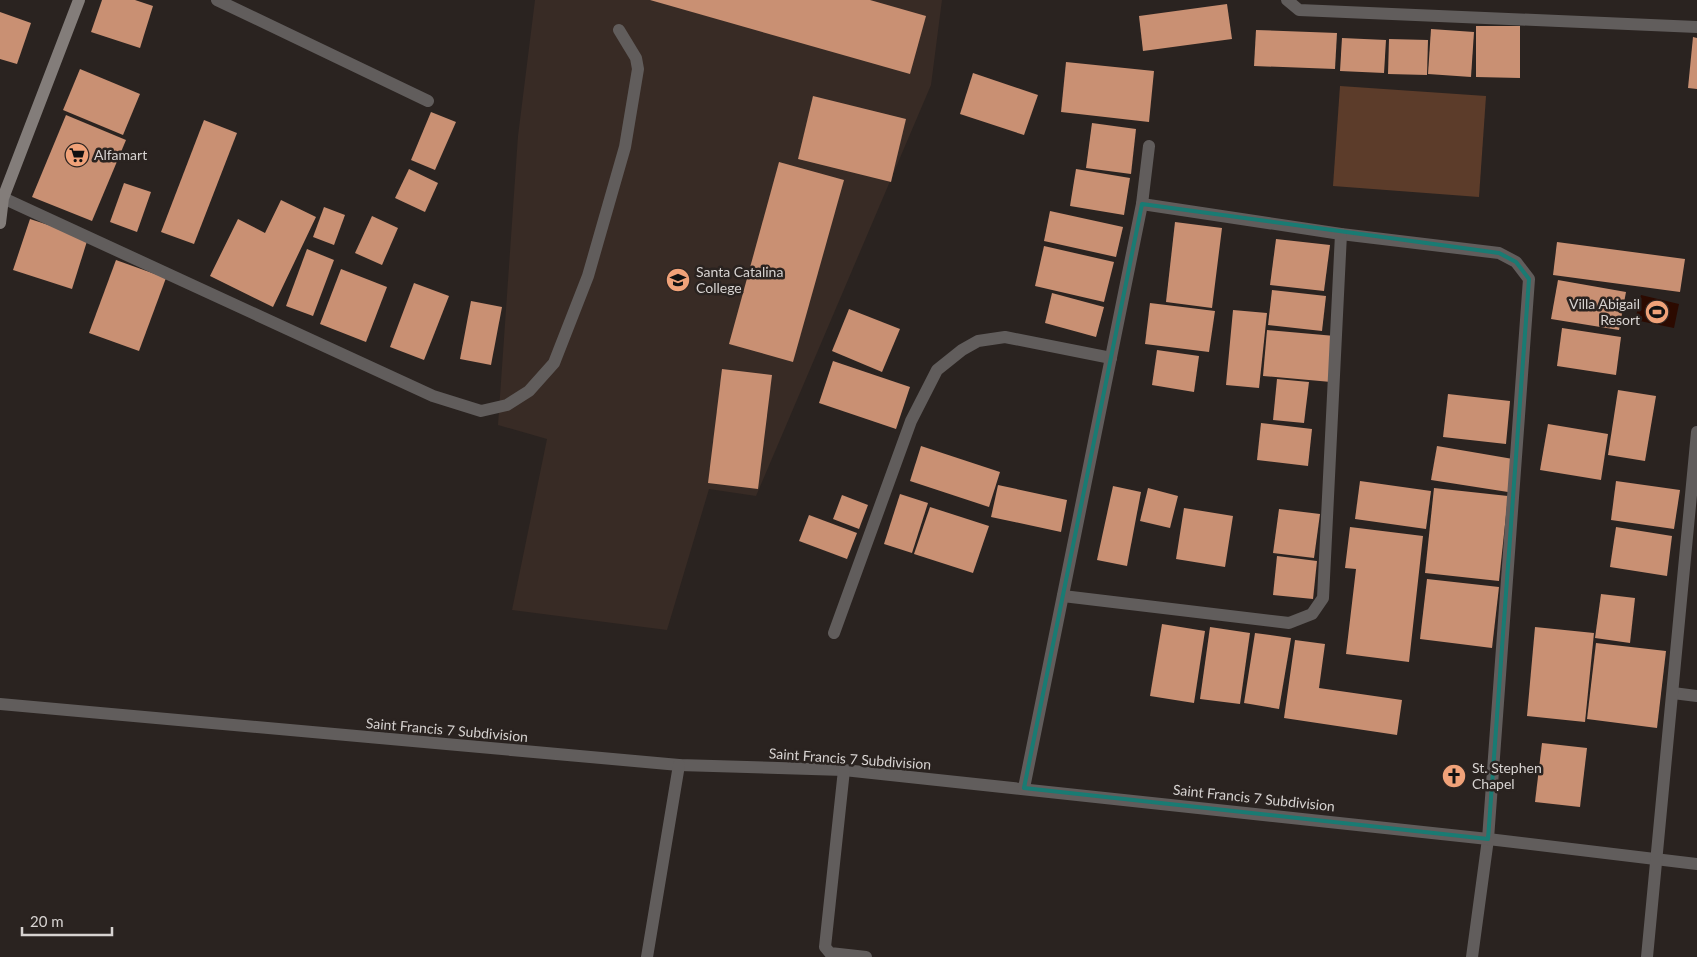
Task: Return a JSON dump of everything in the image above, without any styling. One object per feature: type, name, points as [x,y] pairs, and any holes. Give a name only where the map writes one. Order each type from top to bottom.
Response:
[{"type":"street","points":[[0,223],[1,198],[79,0]]},
{"type":"street","points":[[217,0],[428,100]]},
{"type":"street","points":[[1287,0],[1299,10],[1697,27]]},
{"type":"street","points":[[1,198],[433,396],[481,411],[507,405],[529,391],[554,362],[588,276],[625,147],[638,69],[636,58],[619,30]]},
{"type":"street","points":[[1024,788],[1142,204],[1149,146]]},
{"type":"street","points":[[1142,204],[1341,234],[1499,252],[1516,262],[1529,279],[1488,839],[1472,957]]},
{"type":"street","points":[[1063,596],[1289,623],[1312,614],[1323,598],[1341,234]]},
{"type":"street","points":[[834,633],[911,421],[937,370],[962,350],[978,341],[1005,337],[1111,358]]},
{"type":"street","points":[[1647,957],[1673,693],[1693,522],[1697,432]]},
{"type":"street","points":[[1673,693],[1697,696]]},
{"type":"street","name":"Saint Francis 7 Subdivision","points":[[0,704],[679,765],[844,770],[1488,839],[1697,864]]},
{"type":"street","points":[[647,957],[679,765]]},
{"type":"street","points":[[844,770],[825,947],[830,953],[866,957]]},
{"type":"highlighted area","points":[[1142,204],[1499,253],[1516,262],[1529,279],[1488,839],[1024,788]]},
{"type":"shaded area","name":"Santa Catalina College","points":[[535,0],[942,0],[931,85],[756,496],[709,489],[667,630],[512,610],[547,439],[498,425],[518,136]]},
{"type":"shaded area","points":[[1340,86],[1486,96],[1479,197],[1333,186]]},
{"type":"shaded area","name":"Villa Abigail Resort","points":[[1641,295],[1679,304],[1674,328],[1635,320]]},
{"type":"building","points":[[102,0],[135,0],[153,6],[140,48],[91,32]]},
{"type":"building","points":[[650,0],[870,0],[926,16],[910,74]]},
{"type":"building","points":[[1227,4],[1232,39],[1143,51],[1139,16]]},
{"type":"building","points":[[0,12],[31,23],[17,64],[0,59]]},
{"type":"building","points":[[1476,26],[1520,26],[1520,78],[1476,77]]},
{"type":"building","points":[[1431,29],[1474,32],[1471,77],[1428,74]]},
{"type":"building","points":[[1256,30],[1337,33],[1335,69],[1254,66]]},
{"type":"building","points":[[1693,37],[1697,38],[1697,89],[1688,88]]},
{"type":"building","points":[[1342,38],[1386,40],[1384,73],[1340,71]]},
{"type":"building","points":[[1389,39],[1428,40],[1427,75],[1388,74]]},
{"type":"building","points":[[1066,62],[1154,71],[1149,122],[1061,112]]},
{"type":"building","points":[[80,69],[140,94],[123,135],[63,110]]},
{"type":"building","points":[[973,73],[1038,95],[1024,135],[960,114]]},
{"type":"building","points":[[813,96],[906,119],[891,182],[798,159]]},
{"type":"building","points":[[431,112],[456,122],[435,170],[411,160]]},
{"type":"building","points":[[66,115],[126,140],[92,221],[32,197]]},
{"type":"building","points":[[204,120],[237,133],[194,244],[161,232]]},
{"type":"building","points":[[1092,123],[1136,129],[1131,174],[1086,168]]},
{"type":"building","points":[[779,162],[844,180],[793,362],[729,344]]},
{"type":"building","points":[[409,169],[438,183],[425,212],[395,198]]},
{"type":"building","points":[[1076,169],[1130,178],[1124,215],[1070,206]]},
{"type":"building","points":[[124,183],[151,192],[137,232],[110,222]]},
{"type":"building","points":[[281,200],[316,217],[273,307],[210,276],[238,219],[265,233]]},
{"type":"building","points":[[324,207],[345,215],[334,245],[313,237]]},
{"type":"building","points":[[1050,211],[1123,227],[1116,257],[1044,241]]},
{"type":"building","points":[[372,216],[398,228],[382,265],[355,253]]},
{"type":"building","points":[[30,219],[88,238],[72,289],[13,270]]},
{"type":"building","points":[[1175,222],[1222,228],[1212,308],[1166,302]]},
{"type":"building","points":[[1276,239],[1330,245],[1324,291],[1270,285]]},
{"type":"building","points":[[1557,242],[1685,259],[1680,292],[1553,275]]},
{"type":"building","points":[[1044,246],[1114,262],[1104,302],[1035,286]]},
{"type":"building","points":[[307,249],[334,260],[313,316],[286,306]]},
{"type":"building","points":[[116,260],[166,278],[139,351],[89,333]]},
{"type":"building","points":[[341,269],[387,287],[366,342],[320,324]]},
{"type":"building","points":[[1558,280],[1626,292],[1619,330],[1551,319]]},
{"type":"building","points":[[414,283],[449,296],[424,360],[390,347]]},
{"type":"building","points":[[1272,290],[1326,296],[1322,331],[1268,325]]},
{"type":"building","points":[[1052,293],[1104,307],[1096,337],[1045,323]]},
{"type":"building","points":[[471,301],[502,307],[491,365],[460,359]]},
{"type":"building","points":[[1150,303],[1215,311],[1209,352],[1145,344]]},
{"type":"building","points":[[849,309],[900,329],[882,372],[832,351]]},
{"type":"building","points":[[1233,310],[1267,313],[1259,388],[1226,385]]},
{"type":"building","points":[[1562,328],[1621,337],[1616,375],[1557,366]]},
{"type":"building","points":[[1267,330],[1335,336],[1331,382],[1263,376]]},
{"type":"building","points":[[1157,350],[1199,356],[1194,392],[1152,385]]},
{"type":"building","points":[[833,361],[910,387],[896,429],[819,403]]},
{"type":"building","points":[[722,369],[772,375],[758,489],[708,483]]},
{"type":"building","points":[[1277,379],[1309,382],[1304,423],[1273,420]]},
{"type":"building","points":[[1618,390],[1656,396],[1645,461],[1608,455]]},
{"type":"building","points":[[1448,394],[1510,401],[1506,444],[1443,437]]},
{"type":"building","points":[[1261,423],[1312,429],[1308,466],[1257,460]]},
{"type":"building","points":[[1548,424],[1608,434],[1601,480],[1540,470]]},
{"type":"building","points":[[921,446],[1000,472],[989,507],[910,481]]},
{"type":"building","points":[[1437,446],[1513,459],[1508,492],[1431,480]]},
{"type":"building","points":[[1360,481],[1431,491],[1426,529],[1355,519]]},
{"type":"building","points":[[1616,481],[1680,490],[1674,529],[1611,520]]},
{"type":"building","points":[[998,485],[1067,500],[1061,532],[991,517]]},
{"type":"building","points":[[1113,486],[1141,492],[1127,566],[1097,560]]},
{"type":"building","points":[[1148,488],[1178,496],[1170,528],[1140,521]]},
{"type":"building","points":[[1434,488],[1508,496],[1499,581],[1425,573]]},
{"type":"building","points":[[900,494],[928,503],[912,553],[884,544]]},
{"type":"building","points":[[842,495],[868,505],[859,529],[833,519]]},
{"type":"building","points":[[930,507],[989,526],[973,573],[914,554]]},
{"type":"building","points":[[1184,508],[1233,516],[1225,567],[1176,559]]},
{"type":"building","points":[[1279,509],[1320,514],[1314,558],[1273,553]]},
{"type":"building","points":[[809,515],[857,533],[847,559],[799,541]]},
{"type":"building","points":[[1350,527],[1423,536],[1409,662],[1346,654],[1356,569],[1345,568]]},
{"type":"building","points":[[1616,527],[1672,536],[1667,576],[1610,567]]},
{"type":"building","points":[[1277,556],[1317,561],[1313,599],[1273,595]]},
{"type":"building","points":[[1427,579],[1499,587],[1492,648],[1420,639]]},
{"type":"building","points":[[1601,594],[1635,598],[1630,643],[1595,638]]},
{"type":"building","points":[[1162,624],[1205,631],[1194,703],[1150,696]]},
{"type":"building","points":[[1210,627],[1250,633],[1240,704],[1200,699]]},
{"type":"building","points":[[1535,627],[1594,633],[1585,722],[1527,716]]},
{"type":"building","points":[[1255,633],[1291,638],[1279,709],[1244,703]]},
{"type":"building","points":[[1295,640],[1325,644],[1319,688],[1402,700],[1397,735],[1284,718]]},
{"type":"building","points":[[1596,643],[1666,651],[1657,728],[1587,719]]},
{"type":"building","points":[[1542,743],[1587,748],[1580,807],[1535,802]]},
{"type":"place","name":"Alfamart","points":[[77,155]]},
{"type":"place","name":"Santa Catalina College","points":[[678,280]]},
{"type":"place","name":"Villa Abigail Resort","points":[[1657,312]]},
{"type":"place","name":"St. Stephen Chapel","points":[[1454,776]]}]
